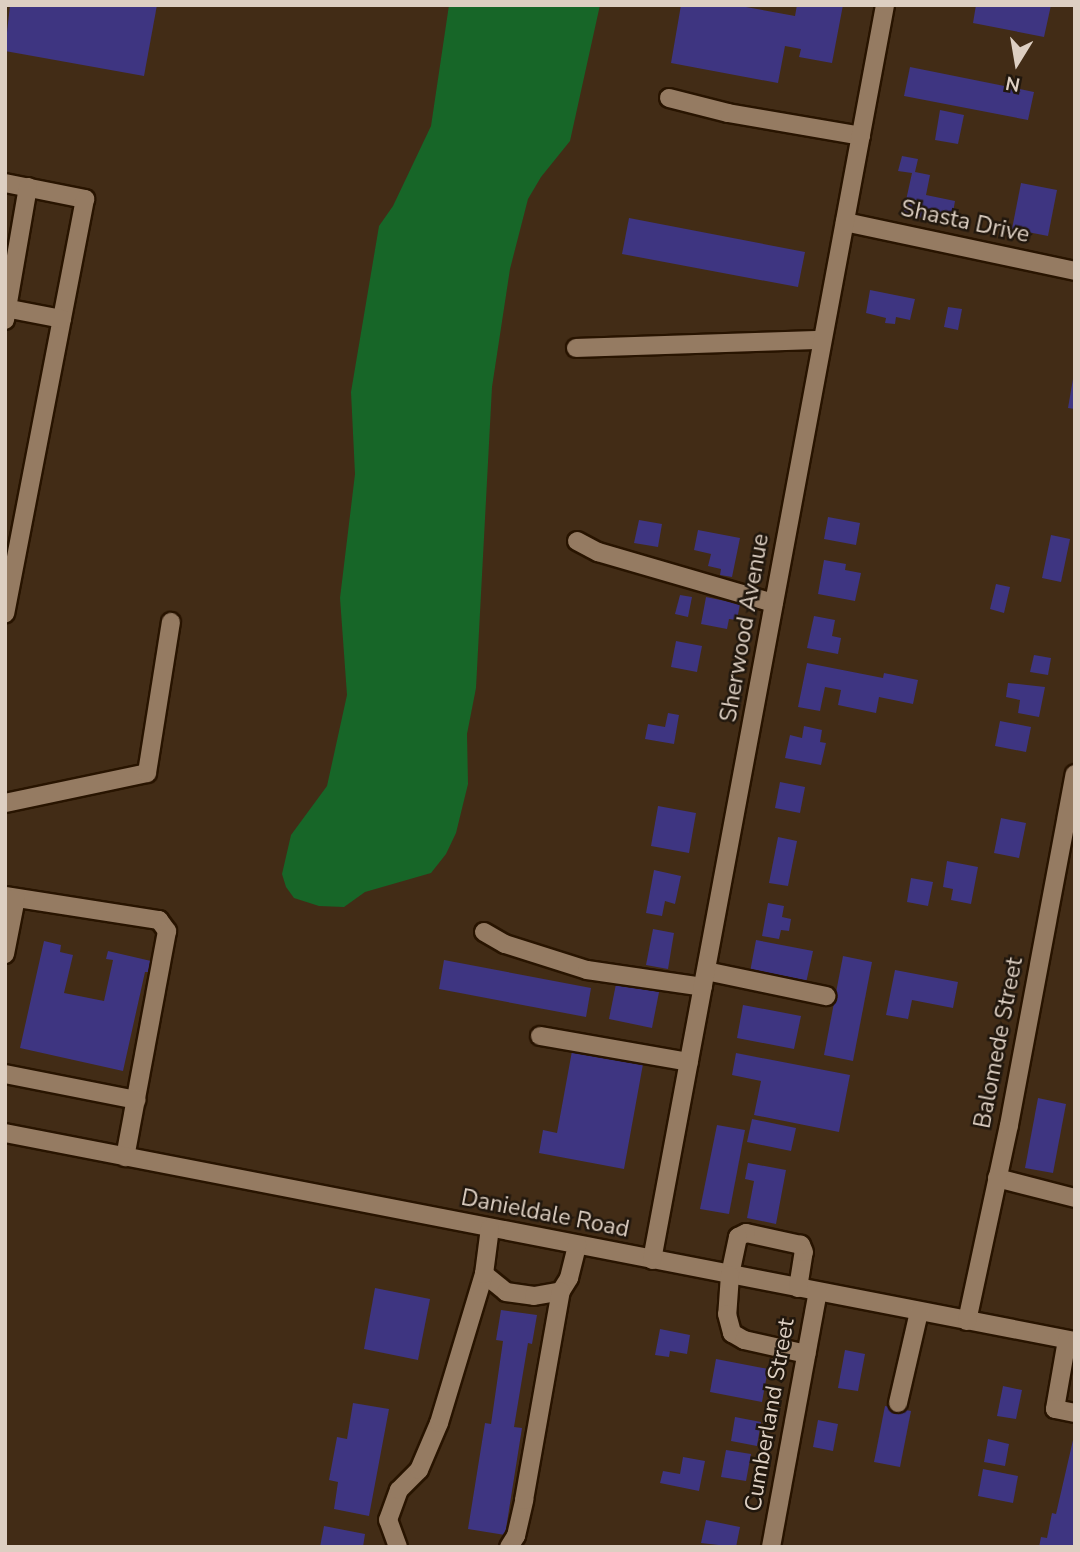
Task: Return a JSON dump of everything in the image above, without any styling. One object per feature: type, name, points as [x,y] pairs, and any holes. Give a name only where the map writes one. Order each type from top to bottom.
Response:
[{"type":"street","name":"Sherwood Avenue","points":[[652,1260],[885,5]]},
{"type":"street","points":[[669,98],[728,113],[861,136]]},
{"type":"street","points":[[5,183],[85,199],[10,561],[5,613]]},
{"type":"street","points":[[28,187],[6,312],[62,319]]},
{"type":"street","name":"Shasta Drive","points":[[845,222],[1075,271]]},
{"type":"street","points":[[576,348],[822,340]]},
{"type":"street","points":[[577,541],[598,552],[774,603]]},
{"type":"street","points":[[5,803],[147,773],[171,622]]},
{"type":"street","name":"Balomede Street","points":[[967,1321],[998,1178],[1074,776]]},
{"type":"street","points":[[5,954],[10,897],[159,920],[167,932],[125,1157]]},
{"type":"street","points":[[484,932],[505,944],[587,970],[704,979],[826,996]]},
{"type":"street","points":[[540,1036],[689,1062]]},
{"type":"street","points":[[5,1074],[136,1100]]},
{"type":"street","name":"Danieldale Road","points":[[5,1133],[1071,1341]]},
{"type":"street","points":[[998,1178],[1075,1198]]},
{"type":"street","points":[[398,1547],[388,1520],[399,1490],[419,1470],[439,1423],[484,1274],[490,1228]]},
{"type":"street","points":[[798,1288],[804,1252],[802,1245],[746,1233],[738,1237],[730,1275],[727,1314],[732,1334],[744,1340],[806,1354]]},
{"type":"street","points":[[509,1547],[516,1536],[524,1500],[561,1292],[569,1278],[577,1245]]},
{"type":"street","points":[[484,1274],[506,1292],[534,1296],[561,1292]]},
{"type":"street","name":"Cumberland Street","points":[[771,1547],[818,1292]]},
{"type":"street","points":[[898,1403],[919,1312]]},
{"type":"street","points":[[1071,1341],[1055,1409],[1075,1413]]},
{"type":"green space","points":[[449,5],[600,5],[570,141],[541,177],[528,199],[510,269],[492,387],[476,688],[467,734],[468,784],[456,833],[446,854],[431,873],[365,892],[344,907],[319,906],[294,898],[286,887],[282,874],[291,835],[327,786],[347,695],[340,598],[355,474],[351,392],[379,226],[393,206],[431,126]]},
{"type":"building","points":[[10,5],[157,5],[144,76],[5,51]]},
{"type":"building","points":[[681,5],[735,5],[795,16],[797,5],[843,5],[832,63],[799,57],[801,49],[785,46],[778,83],[671,63]]},
{"type":"building","points":[[976,5],[1051,5],[1044,37],[973,23]]},
{"type":"building","points":[[910,67],[1034,92],[1028,120],[904,96]]},
{"type":"building","points":[[940,110],[964,115],[958,144],[935,140]]},
{"type":"building","points":[[902,156],[918,159],[915,172],[930,175],[926,195],[955,201],[951,224],[903,214],[912,173],[898,171]]},
{"type":"building","points":[[1021,183],[1057,190],[1048,236],[1012,229]]},
{"type":"building","points":[[629,218],[805,252],[798,287],[622,254]]},
{"type":"building","points":[[870,290],[915,299],[910,320],[896,317],[895,324],[885,323],[886,318],[866,313]]},
{"type":"building","points":[[948,307],[962,309],[958,330],[944,327]]},
{"type":"building","points":[[1075,379],[1075,409],[1068,408]]},
{"type":"building","points":[[828,517],[860,523],[856,545],[824,539]]},
{"type":"building","points":[[639,520],[662,524],[658,547],[634,543]]},
{"type":"building","points":[[698,530],[740,538],[732,577],[720,575],[721,569],[708,566],[711,554],[694,550]]},
{"type":"building","points":[[1051,535],[1070,539],[1061,582],[1042,578]]},
{"type":"building","points":[[824,560],[846,564],[845,570],[861,573],[855,601],[818,594]]},
{"type":"building","points":[[996,584],[1010,587],[1004,613],[990,609]]},
{"type":"building","points":[[680,595],[692,597],[688,617],[675,614]]},
{"type":"building","points":[[706,597],[740,604],[737,620],[729,619],[727,629],[701,624]]},
{"type":"building","points":[[814,616],[835,620],[832,636],[841,638],[838,654],[807,648]]},
{"type":"building","points":[[676,641],[702,646],[697,672],[671,667]]},
{"type":"building","points":[[1034,655],[1051,658],[1048,675],[1030,672]]},
{"type":"building","points":[[807,663],[883,678],[884,673],[918,680],[913,704],[879,697],[876,713],[838,705],[841,690],[825,687],[820,711],[798,707]]},
{"type":"building","points":[[1008,683],[1045,687],[1039,717],[1018,713],[1020,700],[1006,697]]},
{"type":"building","points":[[668,713],[679,715],[674,744],[645,739],[648,724],[665,727]]},
{"type":"building","points":[[1000,721],[1031,727],[1026,752],[995,746]]},
{"type":"building","points":[[804,726],[822,730],[820,742],[826,743],[821,765],[785,758],[790,735],[802,738]]},
{"type":"building","points":[[780,782],[805,787],[800,813],[775,808]]},
{"type":"building","points":[[658,806],[696,813],[689,853],[651,846]]},
{"type":"building","points":[[1001,818],[1026,823],[1019,858],[994,853]]},
{"type":"building","points":[[778,837],[797,841],[788,886],[769,883]]},
{"type":"building","points":[[947,861],[978,867],[971,904],[951,900],[953,889],[943,887]]},
{"type":"building","points":[[654,870],[681,876],[675,904],[665,901],[662,916],[646,913]]},
{"type":"building","points":[[911,878],[933,882],[928,906],[907,902]]},
{"type":"building","points":[[768,903],[784,906],[782,917],[791,919],[789,931],[781,930],[779,939],[762,936]]},
{"type":"building","points":[[653,929],[674,933],[668,969],[646,965]]},
{"type":"building","points":[[756,940],[813,951],[806,983],[750,972]]},
{"type":"building","points":[[44,941],[61,945],[60,952],[73,955],[64,993],[104,1001],[113,960],[106,959],[108,951],[151,961],[149,972],[145,972],[123,1071],[20,1048]]},
{"type":"building","points":[[843,956],[872,962],[853,1061],[824,1055]]},
{"type":"building","points":[[444,960],[591,988],[586,1017],[439,989]]},
{"type":"building","points":[[895,970],[958,982],[953,1008],[912,1000],[908,1019],[886,1015]]},
{"type":"building","points":[[616,984],[659,992],[652,1028],[609,1019]]},
{"type":"building","points":[[743,1005],[801,1016],[794,1049],[737,1038]]},
{"type":"building","points":[[572,1051],[643,1064],[624,1169],[539,1153],[543,1130],[557,1133]]},
{"type":"building","points":[[736,1053],[850,1075],[839,1132],[754,1115],[761,1081],[732,1075]]},
{"type":"building","points":[[1038,1098],[1066,1104],[1053,1173],[1025,1168]]},
{"type":"building","points":[[752,1119],[796,1128],[791,1151],[747,1142]]},
{"type":"building","points":[[717,1125],[745,1130],[729,1214],[700,1209]]},
{"type":"building","points":[[748,1163],[786,1170],[776,1224],[747,1218],[754,1181],[745,1179]]},
{"type":"building","points":[[375,1288],[430,1299],[418,1360],[364,1349]]},
{"type":"building","points":[[501,1310],[537,1315],[532,1344],[528,1343],[514,1427],[522,1428],[505,1535],[468,1529],[485,1423],[491,1424],[503,1341],[496,1340]]},
{"type":"building","points":[[660,1329],[690,1335],[687,1354],[670,1351],[669,1357],[655,1355]]},
{"type":"building","points":[[845,1350],[865,1354],[858,1391],[838,1388]]},
{"type":"building","points":[[716,1359],[768,1369],[762,1402],[710,1392]]},
{"type":"building","points":[[1003,1386],[1022,1390],[1016,1419],[997,1416]]},
{"type":"building","points":[[353,1403],[389,1409],[369,1516],[334,1509],[338,1482],[329,1480],[337,1437],[347,1439]]},
{"type":"building","points":[[885,1406],[911,1411],[900,1467],[874,1462]]},
{"type":"building","points":[[735,1417],[761,1422],[757,1446],[731,1441]]},
{"type":"building","points":[[818,1420],[838,1424],[833,1451],[813,1447]]},
{"type":"building","points":[[988,1439],[1009,1444],[1005,1466],[984,1462]]},
{"type":"building","points":[[1073,1440],[1075,1547],[1039,1547],[1041,1537],[1047,1538],[1052,1513],[1056,1514]]},
{"type":"building","points":[[726,1450],[751,1454],[746,1481],[721,1477]]},
{"type":"building","points":[[683,1457],[705,1461],[699,1491],[660,1483],[663,1471],[680,1474]]},
{"type":"building","points":[[983,1469],[1018,1476],[1013,1503],[978,1496]]},
{"type":"building","points":[[706,1520],[740,1527],[736,1547],[701,1543]]},
{"type":"building","points":[[324,1526],[365,1534],[363,1547],[320,1547]]}]
